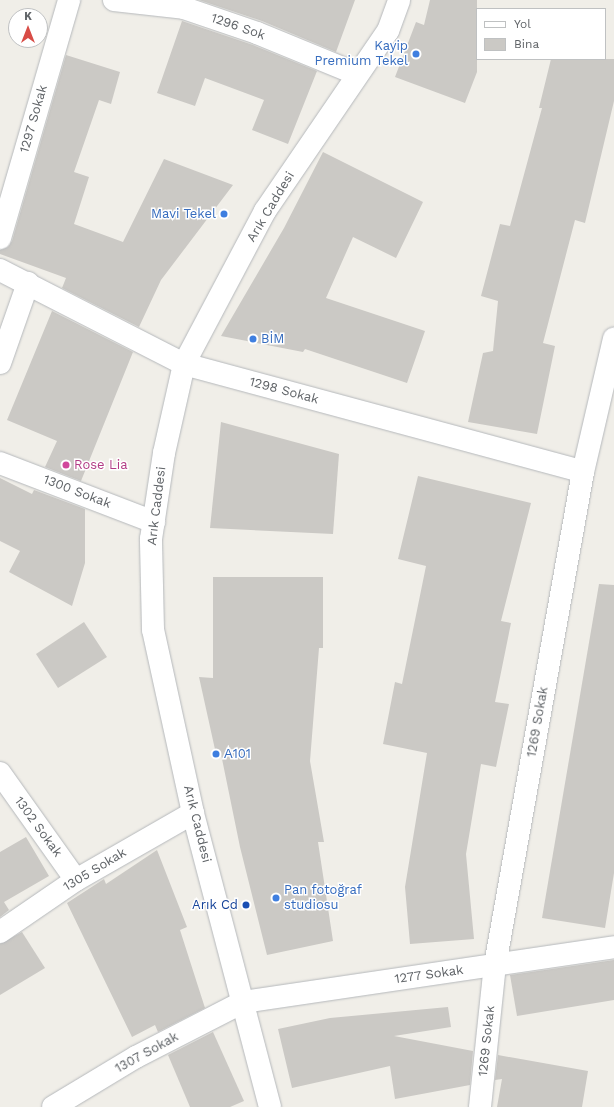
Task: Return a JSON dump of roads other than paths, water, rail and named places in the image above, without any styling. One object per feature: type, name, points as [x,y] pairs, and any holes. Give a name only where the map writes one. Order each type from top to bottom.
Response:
[{"type":"street","name":"1297 Sokak","points":[[0,238],[69,0]]},
{"type":"street","name":"1296 Sok","points":[[114,0],[184,8],[257,32],[358,74]]},
{"type":"street","name":"Arık Caddesi","points":[[270,1107],[193,813],[153,630],[151,539],[164,453],[184,364],[265,211],[388,31],[399,0]]},
{"type":"street","name":"1298 Sokak","points":[[0,270],[184,364],[583,472]]},
{"type":"street","points":[[0,362],[28,283]]},
{"type":"street","name":"1269 Sokak","points":[[480,1107],[495,965],[583,472],[614,340]]},
{"type":"street","name":"1300 Sokak","points":[[0,463],[154,522]]},
{"type":"street","name":"1302 Sokak","points":[[0,773],[76,880]]},
{"type":"street","name":"1305 Sokak","points":[[0,932],[76,880],[193,813]]},
{"type":"street","name":"1277 Sokak","points":[[243,1002],[614,947]]},
{"type":"street","name":"1307 Sokak","points":[[53,1107],[136,1057],[243,1002]]},
{"type":"place","name":"Kayip Premium Tekel","points":[[416,54]]},
{"type":"place","name":"Mavi Tekel","points":[[224,214]]},
{"type":"place","name":"BİM","points":[[253,339]]},
{"type":"place","name":"Rose Lia","points":[[66,465]]},
{"type":"place","name":"А101","points":[[216,754]]},
{"type":"place","name":"Pan fotoğraf studiosu","points":[[276,898]]},
{"type":"place","name":"Arık Cd","points":[[246,905]]}]
